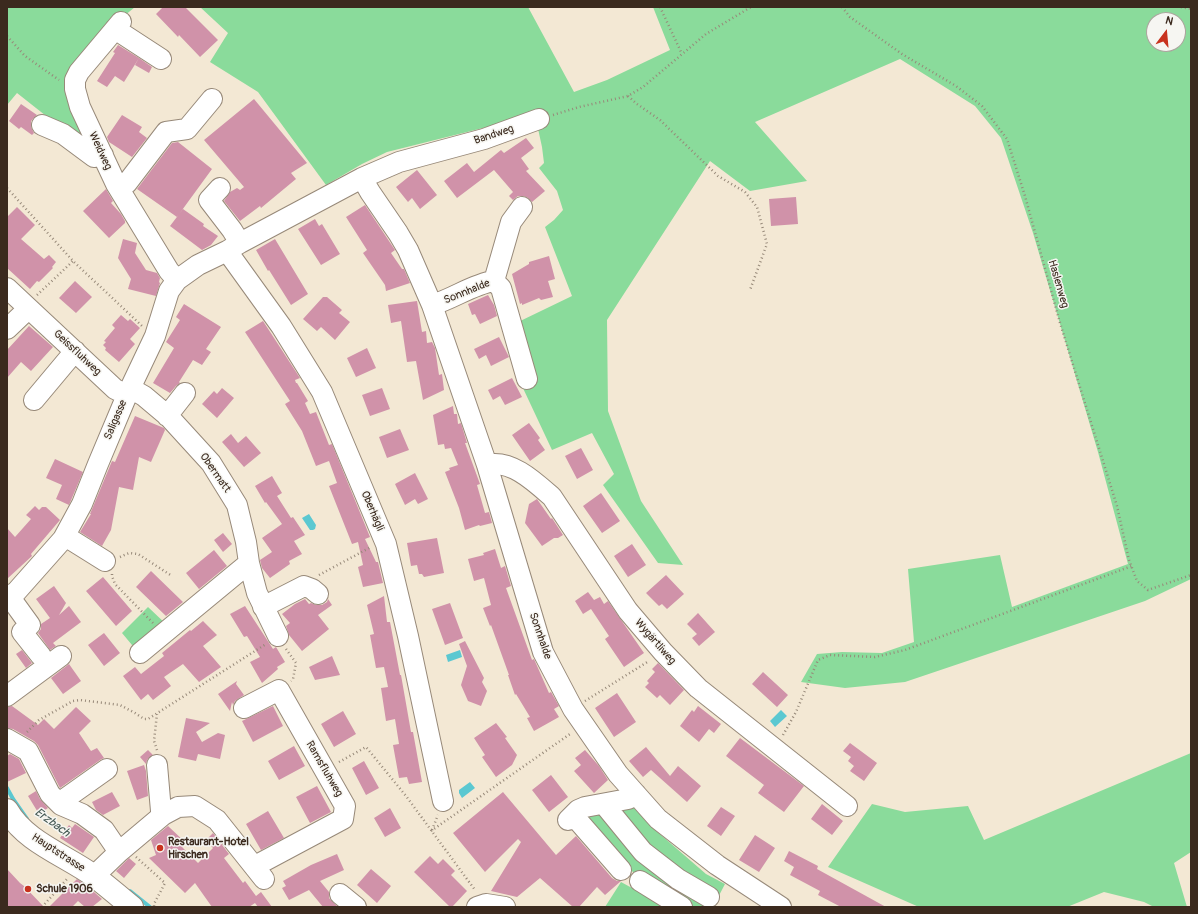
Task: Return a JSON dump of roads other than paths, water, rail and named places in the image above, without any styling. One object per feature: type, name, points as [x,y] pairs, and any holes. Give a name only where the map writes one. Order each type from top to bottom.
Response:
[{"type":"main road","name":"Hauptstrasse","points":[[7,810],[21,828],[33,838],[86,871],[126,905]]},
{"type":"street","name":"Weidweg","points":[[161,59],[118,26],[79,72],[75,80],[74,89],[80,107],[116,184],[169,271],[177,280]]},
{"type":"street","points":[[119,189],[127,183],[166,132],[187,129],[212,99]]},
{"type":"street","name":"Bandweg","points":[[234,247],[362,178],[400,162],[484,139],[539,119]]},
{"type":"street","points":[[42,125],[63,134],[94,157],[102,155]]},
{"type":"street","name":"Sonnhalde","points":[[362,178],[408,250],[432,305],[487,465],[543,652],[579,716],[618,774],[658,819],[717,865],[781,907]]},
{"type":"street","name":"Oberhägli","points":[[220,188],[209,200],[232,230],[234,247],[322,392],[384,540],[408,636],[443,801]]},
{"type":"street","points":[[494,281],[511,222],[522,207]]},
{"type":"street","name":"Saligasse","points":[[8,596],[16,592],[65,536],[82,504],[129,392],[155,336],[169,291],[177,280],[198,265],[234,247]]},
{"type":"street","name":"Sonnhalde","points":[[432,305],[445,302],[485,282],[494,281],[502,288],[527,378]]},
{"type":"street","name":"Geissfluhweg","points":[[7,288],[116,389],[129,392]]},
{"type":"street","points":[[7,329],[27,308]]},
{"type":"street","points":[[34,400],[74,351]]},
{"type":"street","name":"Obermatt","points":[[129,392],[144,396],[167,416],[211,463],[237,505],[257,593],[278,636]]},
{"type":"street","points":[[167,416],[186,393]]},
{"type":"street","name":"Wygärtliweg","points":[[487,465],[504,465],[514,469],[538,485],[552,497],[628,610],[663,652],[698,688],[847,806]]},
{"type":"street","points":[[65,536],[112,565]]},
{"type":"street","points":[[140,653],[249,563]]},
{"type":"street","points":[[263,607],[304,586],[314,591]]},
{"type":"street","points":[[8,596],[30,625],[22,632],[41,656]]},
{"type":"street","points":[[7,696],[61,656]]},
{"type":"street","name":"Ramsfluhweg","points":[[86,871],[123,849],[163,815],[178,807],[194,806],[218,820],[259,872],[342,819],[345,806],[279,690],[244,708]]},
{"type":"street","points":[[13,742],[28,751],[50,794],[61,805],[82,814],[104,830],[123,849]]},
{"type":"street","points":[[157,766],[161,810],[163,815]]},
{"type":"street","points":[[59,803],[107,768]]},
{"type":"street","points":[[621,870],[571,817],[578,810],[585,807],[628,799],[636,794]]},
{"type":"street","points":[[606,804],[607,808],[643,852],[703,898]]},
{"type":"street","points":[[640,881],[682,907]]},
{"type":"street","points":[[340,894],[356,907]]},
{"type":"street","points":[[481,906],[505,907]]},
{"type":"water","points":[[309,514],[316,525],[315,529],[313,530],[310,530],[302,518]]},
{"type":"water","points":[[460,650],[462,657],[448,662],[446,655]]},
{"type":"water","points":[[781,710],[787,716],[775,727],[770,721]]},
{"type":"water","points":[[470,782],[475,788],[462,798],[459,790]]},
{"type":"waterway","name":"Erzbach","points":[[7,788],[27,819]]},
{"type":"waterway","name":"Erzbach","points":[[130,891],[150,907]]},
{"type":"place","name":"Restaurant-Hotel Hirschen","points":[[160,848]]},
{"type":"place","name":"Schule 1906","points":[[28,889]]}]
